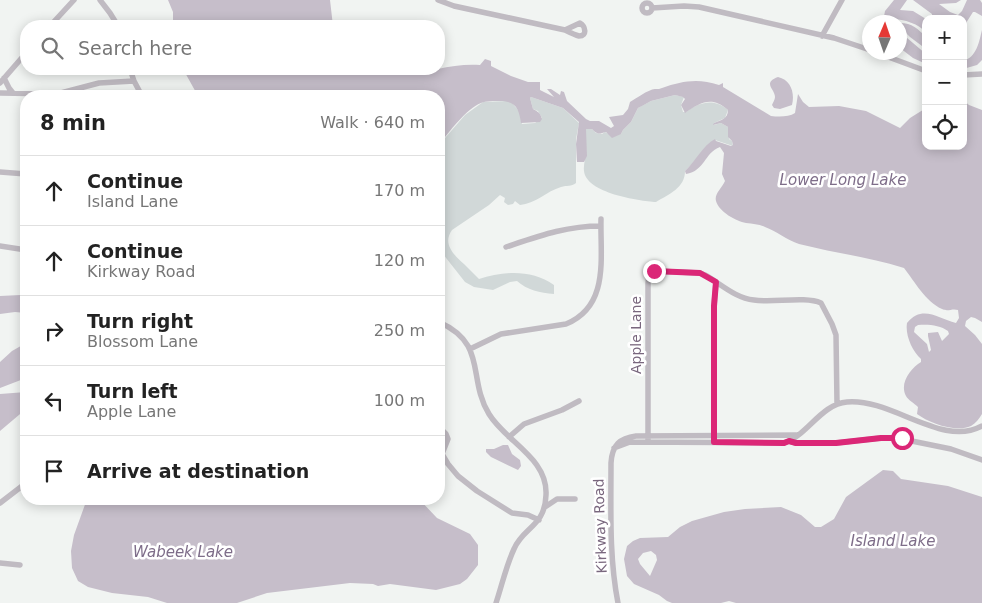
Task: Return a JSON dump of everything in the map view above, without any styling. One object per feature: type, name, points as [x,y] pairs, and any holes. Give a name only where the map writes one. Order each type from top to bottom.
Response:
[{"type":"street","points":[[56,20],[74,0]]},
{"type":"street","points":[[100,0],[115,20]]},
{"type":"street","points":[[438,0],[454,6],[565,30]]},
{"type":"street","points":[[822,36],[842,0]]},
{"type":"street","points":[[652,8],[699,7],[822,36],[862,48]]},
{"type":"street","points":[[13,93],[2,80],[20,60]]},
{"type":"street","points":[[896,60],[922,70]]},
{"type":"street","points":[[967,75],[982,74]]},
{"type":"street","points":[[132,75],[139,90]]},
{"type":"street","points":[[72,90],[99,83],[134,81]]},
{"type":"street","points":[[0,93],[20,93]]},
{"type":"street","points":[[0,172],[20,174]]},
{"type":"street","points":[[470,349],[501,334],[561,325],[575,320],[592,303],[598,289],[601,222],[564,228],[506,246]]},
{"type":"street","points":[[0,246],[20,249]]},
{"type":"street","name":"Apple Lane","points":[[649,439],[649,275],[654,271],[705,274],[734,294],[753,300],[808,300],[821,303],[836,335],[837,404]]},
{"type":"street","points":[[714,438],[714,306],[716,282]]},
{"type":"street","points":[[445,325],[458,333],[470,349],[484,405],[494,422],[530,456],[542,472],[546,488],[545,507],[539,520],[521,538],[514,549],[496,603]]},
{"type":"street","points":[[509,437],[524,424],[562,410],[579,401]]},
{"type":"street","points":[[789,441],[837,404],[854,402],[880,406],[918,422],[948,431],[963,432],[982,426]]},
{"type":"street","points":[[445,433],[448,439],[445,444]]},
{"type":"street","name":"Kirkway Road","points":[[618,603],[612,548],[611,457],[618,442],[622,439],[636,436],[649,439],[796,435]]},
{"type":"street","name":"Kirkway Road","points":[[714,438],[784,443],[789,441],[796,443],[836,443],[897,438],[956,451],[982,460]]},
{"type":"street","points":[[445,460],[458,476],[512,513],[528,515],[539,520]]},
{"type":"street","points":[[0,503],[20,488]]},
{"type":"street","points":[[545,507],[557,498],[575,498]]},
{"type":"street","points":[[0,563],[20,565]]},
{"type":"shaded area","points":[[675,95],[684,97],[681,105],[683,112],[707,103],[718,104],[728,110],[725,118],[714,123],[714,125],[721,123],[728,127],[729,139],[732,141],[733,146],[715,140],[712,142],[685,171],[679,186],[656,202],[626,198],[614,194],[594,185],[587,179],[584,171],[586,128],[592,129],[596,133],[621,134],[631,122],[638,108],[651,101]]},
{"type":"shaded area","points":[[530,98],[563,108],[579,123],[576,139],[576,183],[563,186],[531,202],[520,205],[515,201],[513,204],[508,205],[504,202],[505,198],[500,195],[489,205],[452,230],[448,240],[450,249],[456,257],[479,279],[507,273],[527,274],[536,276],[554,285],[554,294],[525,287],[517,281],[510,282],[493,290],[474,287],[465,282],[445,257],[445,138],[465,115],[483,102],[507,101],[512,103],[520,112],[522,124],[535,123],[542,118],[538,111],[533,109]]},
{"type":"water","points":[[168,0],[330,0],[332,20],[173,20],[173,12]]},
{"type":"water","points":[[894,0],[907,0],[900,10],[913,11],[922,17],[922,29],[907,21],[907,15],[884,15],[885,11]]},
{"type":"water","points":[[913,0],[961,0],[956,3],[939,4],[958,15],[932,14]]},
{"type":"water","points":[[967,0],[980,0],[982,3],[982,16],[973,12],[967,21],[967,15],[958,15]]},
{"type":"water","points":[[907,24],[922,33],[922,46],[907,34]]},
{"type":"water","points":[[982,30],[982,60],[977,65],[967,68],[967,59],[974,53]]},
{"type":"water","points":[[907,38],[922,51],[922,62],[907,53]]},
{"type":"water","name":"Lower Long Lake","points":[[485,59],[491,61],[491,66],[511,76],[528,82],[540,82],[540,90],[554,97],[547,89],[551,89],[560,95],[561,91],[564,92],[567,101],[586,119],[599,121],[611,128],[614,126],[609,117],[623,115],[628,109],[630,102],[643,94],[652,89],[661,89],[690,81],[719,85],[723,83],[723,87],[771,116],[784,116],[795,113],[798,94],[809,107],[839,106],[866,111],[900,128],[910,118],[922,110],[922,150],[967,150],[967,103],[982,110],[982,322],[971,317],[966,321],[965,326],[982,344],[982,414],[980,418],[973,425],[965,428],[950,428],[935,424],[917,414],[918,407],[907,397],[904,391],[907,376],[921,362],[910,342],[907,333],[907,323],[919,314],[931,314],[956,323],[959,318],[958,310],[944,310],[936,306],[921,291],[904,268],[799,244],[763,226],[742,222],[728,215],[716,201],[717,193],[725,181],[722,174],[724,153],[720,147],[711,153],[701,166],[686,174],[685,171],[703,149],[715,139],[731,146],[733,145],[728,137],[728,127],[721,123],[713,125],[724,119],[728,113],[728,110],[717,103],[706,102],[685,113],[681,105],[685,99],[683,97],[675,95],[651,101],[638,108],[631,122],[621,134],[612,138],[606,132],[599,134],[592,129],[586,129],[587,156],[584,162],[577,162],[576,144],[579,122],[563,108],[531,97],[533,109],[539,112],[542,119],[540,122],[521,123],[516,107],[506,101],[483,102],[464,115],[445,138],[445,90],[195,90],[186,75],[445,75],[445,68],[480,65]],"holes":[[[918,325],[941,327],[948,331],[949,334],[942,341],[938,332],[928,333],[931,350],[929,352],[927,344],[914,332],[915,327]]]},
{"type":"water","points":[[778,77],[789,84],[793,96],[792,105],[780,109],[774,108],[772,105],[775,97],[770,86],[773,79]]},
{"type":"water","points":[[20,295],[20,312],[0,314],[0,296]]},
{"type":"water","points":[[20,346],[20,380],[0,388],[0,362]]},
{"type":"water","points":[[20,392],[20,414],[0,431],[0,394]]},
{"type":"water","points":[[508,445],[512,454],[520,460],[521,466],[518,470],[491,457],[486,452],[486,449],[494,449]]},
{"type":"water","name":"Island Lake","points":[[883,470],[893,471],[901,479],[948,486],[982,497],[982,603],[736,603],[729,601],[721,603],[672,603],[634,584],[627,576],[624,559],[627,546],[640,538],[668,537],[680,527],[692,521],[724,512],[745,509],[781,507],[801,515],[815,527],[821,527],[834,519],[846,497]],"holes":[[[651,551],[656,555],[657,560],[650,576],[638,559],[643,553]]]},
{"type":"water","name":"Wabeek Lake","points":[[85,505],[425,505],[437,518],[470,534],[478,545],[478,565],[467,579],[460,584],[436,590],[390,584],[378,586],[350,583],[267,593],[237,603],[167,603],[148,597],[112,593],[88,587],[78,581],[72,568],[71,551],[74,535]]},
{"type":"route","points":[[654,271],[700,273],[705,274],[716,282],[714,292],[714,442],[784,443],[789,441],[796,443],[836,443],[881,438],[902,438]]}]
